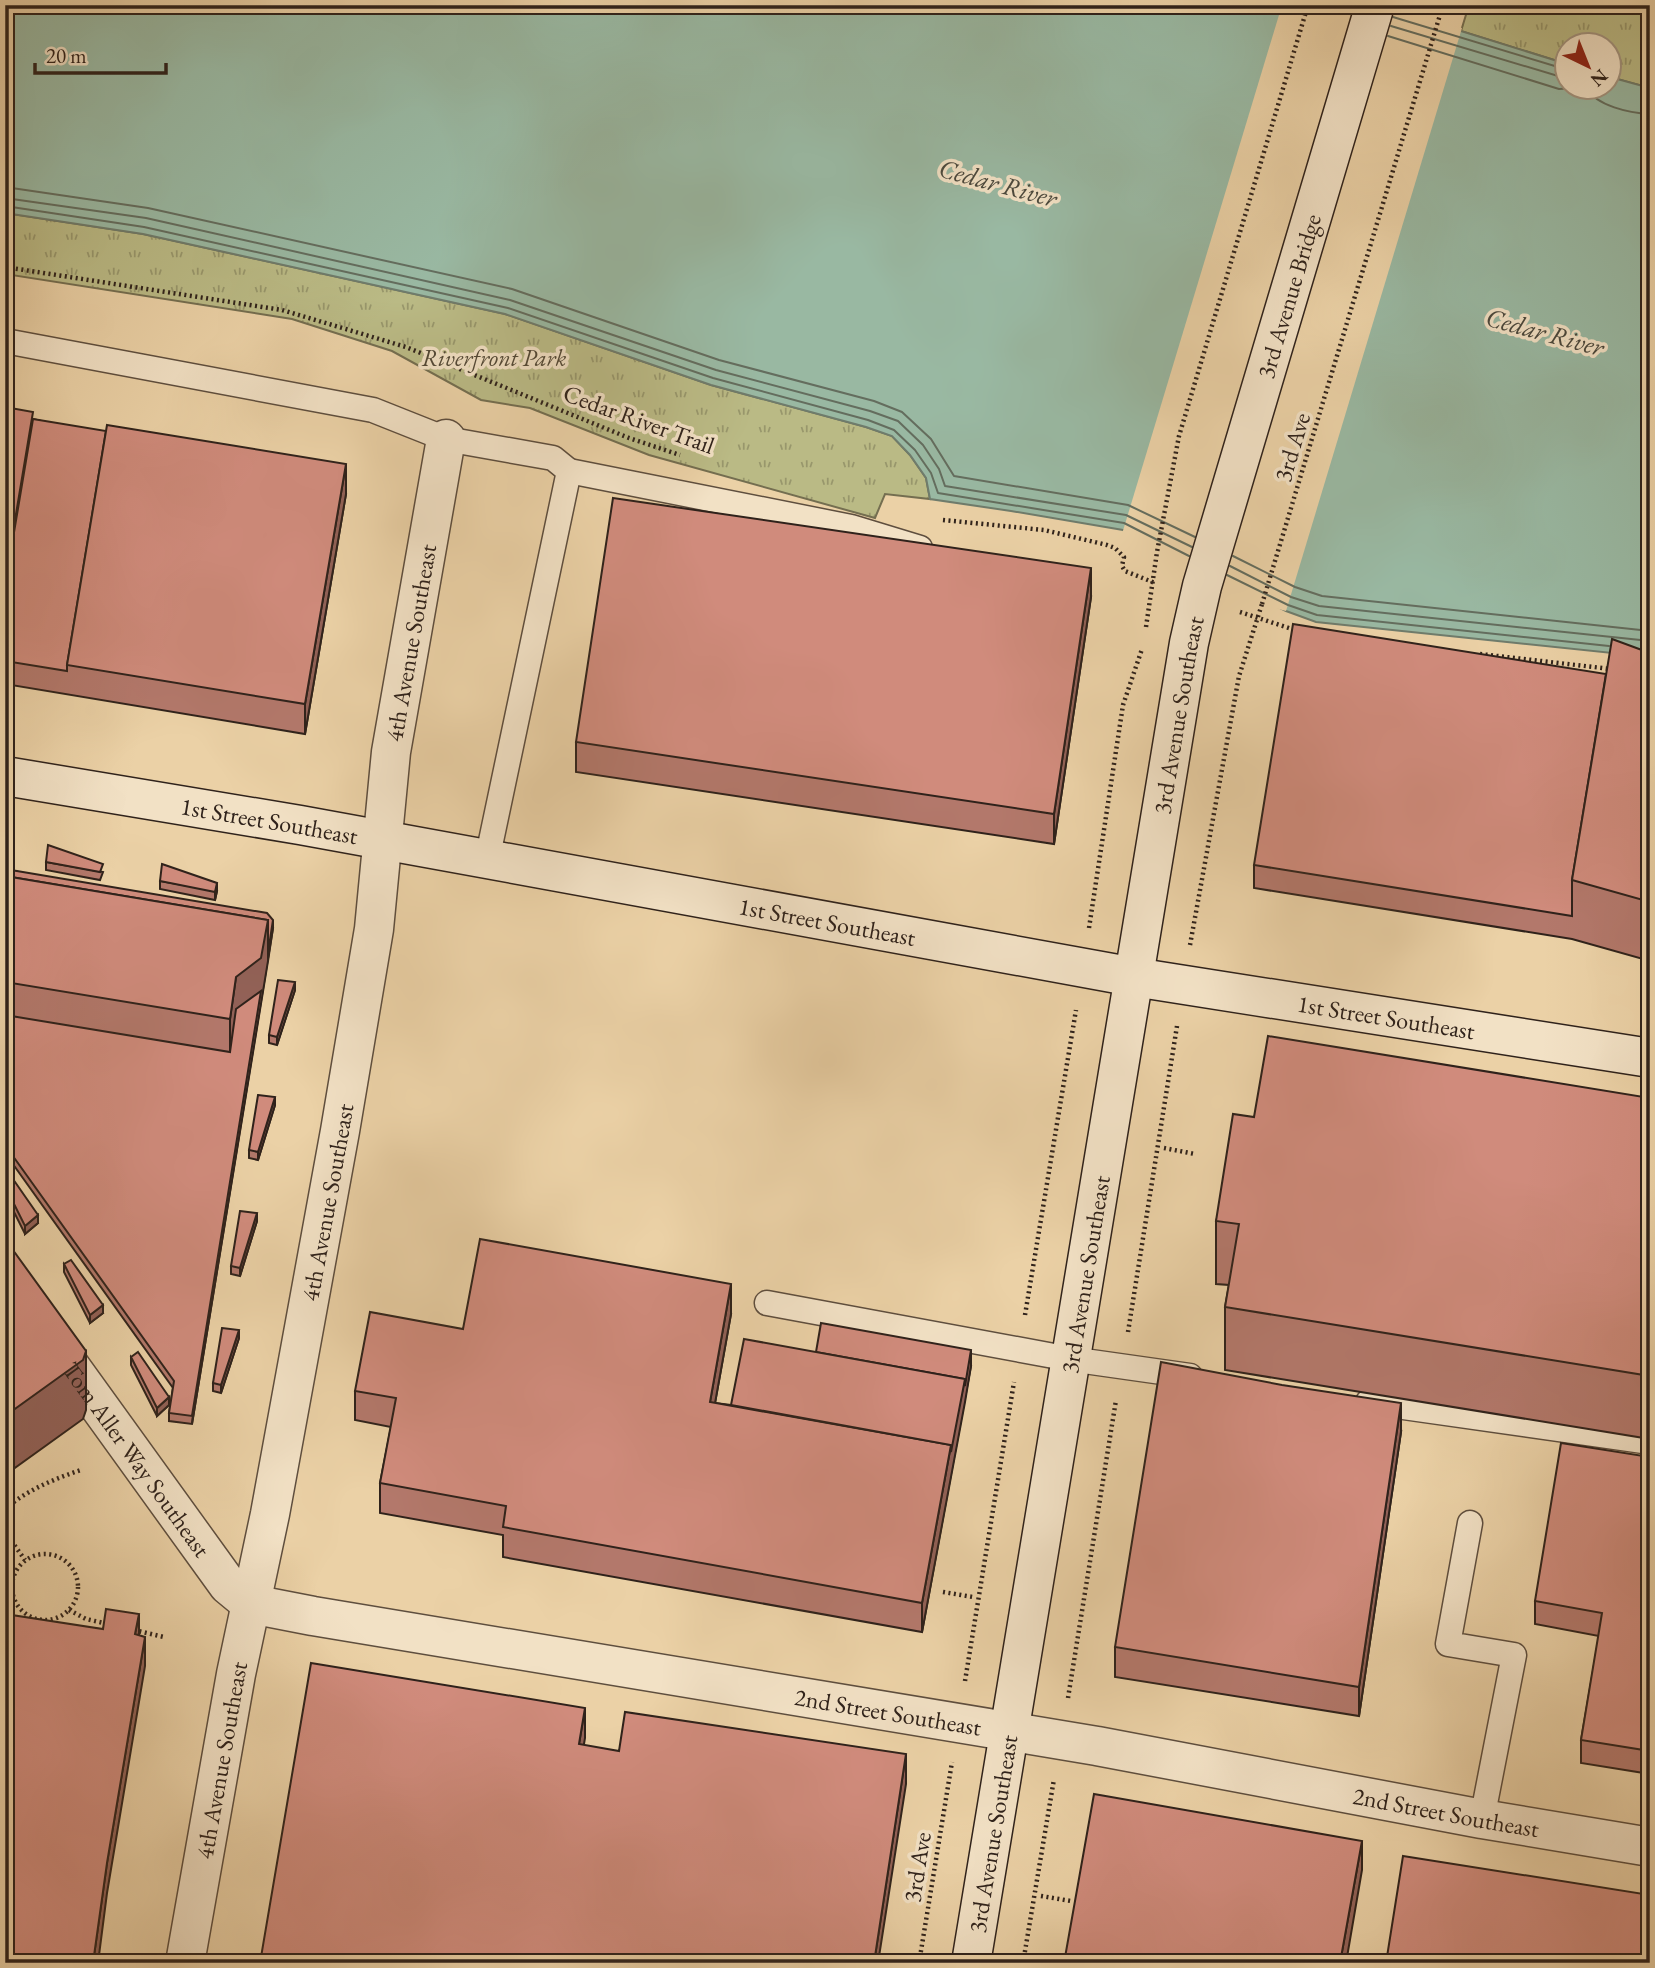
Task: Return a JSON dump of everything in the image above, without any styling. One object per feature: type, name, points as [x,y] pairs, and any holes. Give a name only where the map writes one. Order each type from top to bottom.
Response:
[{"type":"street","name":"3rd Avenue Bridge","points":[[1184,586],[1375,5]]},
{"type":"street","name":"4th Avenue Southeast","points":[[185,1963],[236,1674],[270,1514],[340,1131],[374,929],[391,752],[446,439]]},
{"type":"street","name":"3rd Avenue Southeast","points":[[971,1963],[1177,708],[1184,586]]},
{"type":"street","name":"1st Street Southeast","points":[[5,776],[1134,977],[1650,1058]]},
{"type":"street","name":"Tom Aller Way Southeast","points":[[5,1276],[229,1585],[251,1604]]},
{"type":"street","name":"2nd Street Southeast","points":[[251,1604],[1010,1731],[1482,1819],[1650,1847]]},
{"type":"lane","points":[[5,341],[373,410],[446,439],[553,458],[566,481],[487,860]]},
{"type":"lane","points":[[566,481],[851,527],[939,554]]},
{"type":"lane","points":[[766,1303],[1070,1359],[1213,1379]]},
{"type":"lane","points":[[1350,1399],[1650,1442]]},
{"type":"lane","points":[[1469,1523],[1448,1644],[1514,1656],[1482,1819]]},
{"type":"path","points":[[1146,628],[1185,413],[1308,5]]},
{"type":"path","name":"3rd Ave","points":[[1197,904],[1238,676],[1443,5]]},
{"type":"path","name":"Cedar River Trail","points":[[5,267],[282,310],[417,351],[629,438],[686,456]]},
{"type":"path","points":[[936,518],[968,524],[994,523],[1044,530],[1107,545],[1115,548],[1124,557],[1122,566],[1125,571],[1154,583],[1184,586]]},
{"type":"path","points":[[1234,610],[1297,630]]},
{"type":"path","points":[[1102,852],[1123,705],[1139,663],[1144,640]]},
{"type":"path","points":[[1475,654],[1622,671]]},
{"type":"path","points":[[1164,1148],[1195,1154]]},
{"type":"path","points":[[5,1509],[18,1498],[54,1479],[81,1469]]},
{"type":"path","points":[[5,1532],[25,1560]]},
{"type":"path","points":[[49,1554],[60,1557],[76,1573],[78,1596],[69,1610],[56,1619],[35,1619],[18,1608],[13,1598],[13,1578],[25,1560],[49,1554]]},
{"type":"path","points":[[943,1592],[973,1597]]},
{"type":"path","points":[[69,1610],[86,1619],[115,1626]]},
{"type":"path","points":[[127,1628],[164,1637]]},
{"type":"path","name":"3rd Ave","points":[[919,1963],[950,1777]]},
{"type":"path","points":[[1023,1963],[1046,1826]]},
{"type":"path","points":[[1041,1896],[1071,1901]]},
{"type":"green space","points":[[1469,5],[1650,5],[1650,88],[1624,81],[1624,32],[1554,32],[1554,60],[1461,31]]},
{"type":"green space","name":"Riverfront Park","points":[[5,213],[143,234],[505,314],[711,385],[892,436],[926,478],[930,499],[885,494],[875,518],[649,455],[530,408],[481,400],[392,351],[292,319],[5,274]]},
{"type":"water","name":"Cedar River","points":[[5,5],[1377,5],[1554,60],[1554,102],[1624,102],[1624,81],[1650,88],[1650,657],[1316,622],[1286,611],[1123,530],[930,499],[926,478],[892,436],[711,385],[505,314],[143,234],[5,213]]},
{"type":"pier","points":[[1282,5],[1389,5],[1462,28],[1286,611],[1264,605],[1122,534]]},
{"type":"building","points":[[5,407],[33,412],[5,580]]},
{"type":"building","points":[[33,419],[106,431],[67,671],[5,661],[5,586]]},
{"type":"building","points":[[107,425],[346,464],[305,704],[67,665]]},
{"type":"building","points":[[613,498],[1091,568],[1054,814],[576,742]]},
{"type":"building","points":[[1293,624],[1606,674],[1572,880],[1572,916],[1254,865]]},
{"type":"building","points":[[1612,639],[1650,653],[1650,902],[1572,880]]},
{"type":"building","points":[[48,845],[103,864],[100,872],[46,862]]},
{"type":"building","points":[[162,864],[217,883],[215,892],[160,881]]},
{"type":"building","points":[[5,869],[267,913],[273,920],[268,953],[268,920],[5,876]]},
{"type":"building","points":[[5,876],[268,920],[261,958],[236,977],[230,1019],[5,982]]},
{"type":"building","points":[[278,980],[295,982],[277,1037],[269,1035]]},
{"type":"building","points":[[261,991],[192,1416],[169,1413],[174,1381],[5,1145],[5,1015],[230,1052],[236,1009]]},
{"type":"building","points":[[1268,1036],[1650,1098],[1650,1376],[1225,1307],[1239,1224],[1216,1221],[1233,1114],[1254,1117]]},
{"type":"building","points":[[258,1095],[275,1097],[258,1152],[249,1150]]},
{"type":"building","points":[[6,1169],[38,1215],[25,1226],[5,1186]]},
{"type":"building","points":[[240,1211],[257,1213],[240,1268],[231,1266]]},
{"type":"building","points":[[5,1239],[86,1351],[83,1360],[5,1416]]},
{"type":"building","points":[[480,1239],[731,1284],[710,1402],[951,1445],[922,1603],[503,1527],[506,1506],[380,1483],[396,1398],[355,1391],[370,1312],[463,1329]]},
{"type":"building","points":[[71,1260],[103,1305],[90,1315],[64,1264]]},
{"type":"building","points":[[821,1323],[971,1350],[965,1386],[965,1379],[816,1352]]},
{"type":"building","points":[[222,1328],[239,1330],[221,1385],[213,1383]]},
{"type":"building","points":[[744,1339],[965,1379],[951,1452],[951,1445],[731,1405]]},
{"type":"building","points":[[138,1352],[169,1397],[157,1408],[131,1357]]},
{"type":"building","points":[[1161,1362],[1282,1385],[1401,1403],[1359,1687],[1115,1647]]},
{"type":"building","points":[[1561,1443],[1650,1457],[1650,1751],[1581,1740],[1602,1613],[1535,1601]]},
{"type":"building","points":[[106,1609],[139,1614],[135,1634],[145,1637],[93,1963],[5,1963],[5,1614],[103,1629]]},
{"type":"building","points":[[311,1663],[585,1708],[579,1744],[619,1751],[625,1712],[906,1754],[874,1963],[260,1963]]},
{"type":"building","points":[[1094,1794],[1362,1841],[1340,1963],[1064,1963]]},
{"type":"building","points":[[1403,1856],[1650,1895],[1650,1963],[1386,1963]]}]
